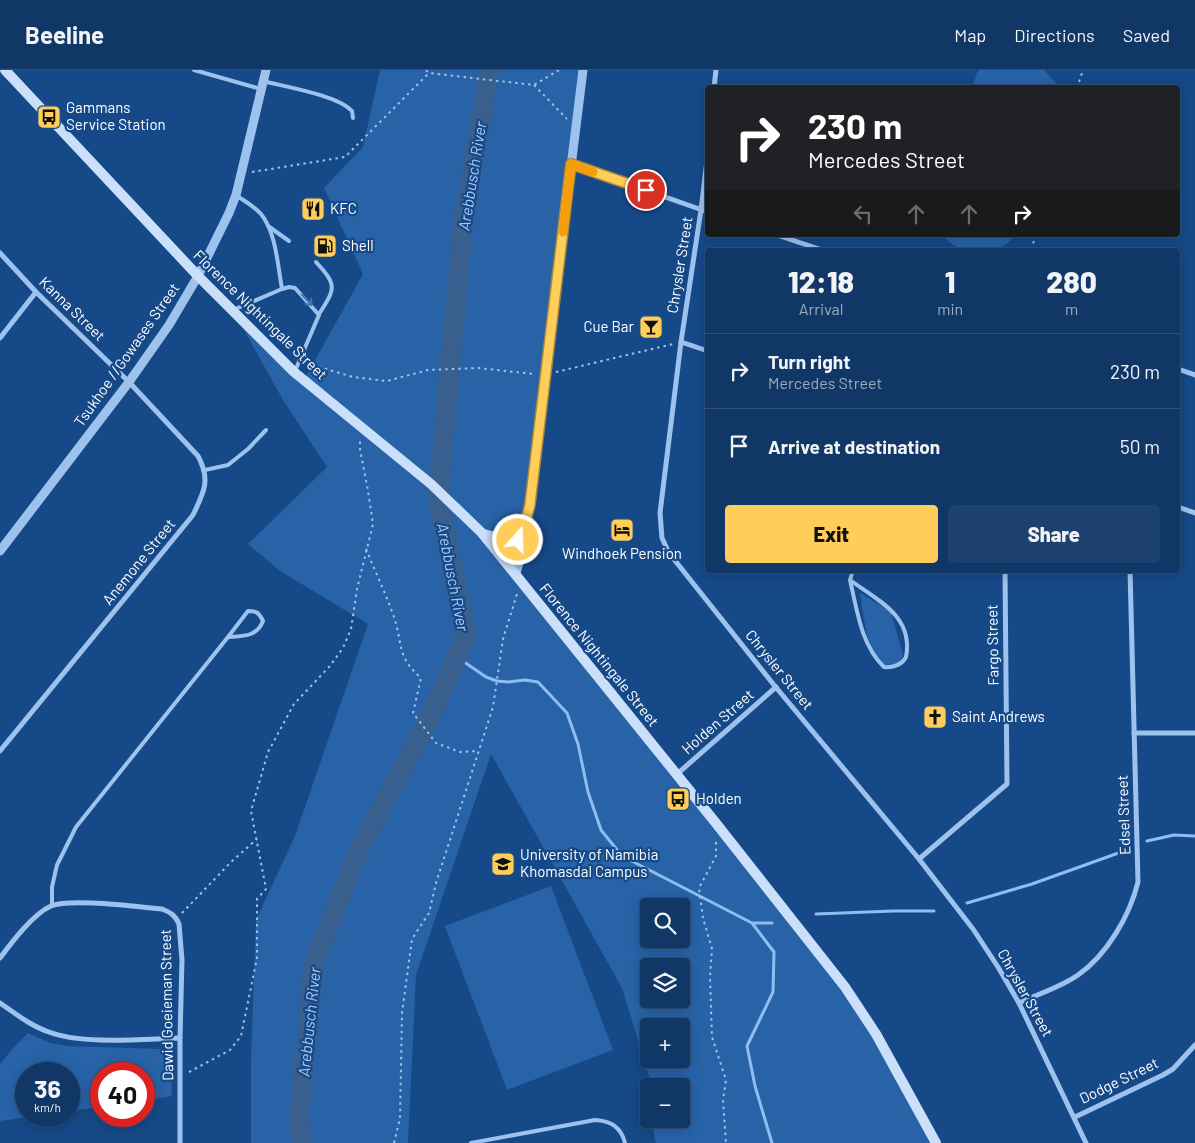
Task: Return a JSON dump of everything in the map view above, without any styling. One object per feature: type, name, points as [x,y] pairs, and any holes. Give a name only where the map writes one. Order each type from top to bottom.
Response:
[{"type":"main road","name":"Florence Nightingale Street","points":[[5,70],[198,276],[294,372],[431,484],[482,534],[715,822],[845,987],[876,1034],[936,1143]]},
{"type":"main road","points":[[482,534],[502,538],[516,532],[522,526]]},
{"type":"street","name":"Tsukhoe //Gowases Street","points":[[2,545],[129,382],[169,325],[198,276],[236,195],[266,70]]},
{"type":"street","points":[[515,574],[529,521],[528,514],[583,70]]},
{"type":"street","points":[[714,85],[716,70]]},
{"type":"street","points":[[571,164],[705,211]]},
{"type":"street","name":"Chrysler Street","points":[[705,177],[681,342],[660,513],[662,538],[669,553],[776,687],[919,859],[978,937],[1019,1003],[1086,1143]]},
{"type":"street","points":[[783,237],[816,248]]},
{"type":"street","name":"Kanna Street","points":[[0,253],[36,292],[129,382]]},
{"type":"street","points":[[0,338],[36,292]]},
{"type":"street","points":[[681,342],[705,350]]},
{"type":"street","points":[[1180,370],[1195,375]]},
{"type":"street","points":[[129,382],[198,456],[205,470]]},
{"type":"street","name":"Anemone Street","points":[[0,751],[193,515],[202,496],[205,470]]},
{"type":"street","points":[[1180,508],[1195,513]]},
{"type":"street","points":[[515,574],[522,526],[528,514]]},
{"type":"street","name":"Fargo Street","points":[[919,859],[1006,784],[1005,573]]},
{"type":"street","name":"Edsel Street","points":[[1019,1003],[1077,976],[1091,965],[1108,945],[1131,906],[1138,882],[1130,573]]},
{"type":"street","name":"Holden Street","points":[[676,775],[776,687]]},
{"type":"street","points":[[1134,733],[1195,733]]},
{"type":"street","name":"Dawid Goeieman Street","points":[[52,906],[70,902],[156,909],[170,912],[176,918],[179,924],[182,960],[180,1143]]},
{"type":"street","points":[[0,958],[41,912],[52,906]]},
{"type":"street","points":[[0,1003],[36,1026],[51,1033],[69,1037],[85,1039],[180,1038]]},
{"type":"street","name":"Dodge Street","points":[[1075,1117],[1163,1075],[1173,1068],[1195,1045]]},
{"type":"lane","points":[[194,70],[336,100],[348,106],[352,111],[353,118]]},
{"type":"lane","points":[[236,195],[261,214],[268,226],[278,261],[282,289]]},
{"type":"lane","points":[[268,226],[289,240]]},
{"type":"lane","points":[[294,372],[319,314],[330,297],[332,290],[331,282],[316,262]]},
{"type":"lane","points":[[233,310],[289,287],[295,288],[319,314]]},
{"type":"lane","points":[[205,470],[228,465],[248,449],[266,430]]},
{"type":"lane","points":[[850,580],[890,608],[896,616],[902,627],[907,644],[906,657],[898,665],[890,668],[884,667],[874,657],[868,646],[850,580],[852,573]]},
{"type":"lane","points":[[52,906],[52,887],[57,865],[76,827],[248,611],[255,611],[260,614],[263,621],[257,631],[250,635],[228,637]]},
{"type":"lane","points":[[471,1143],[595,1120],[606,1120],[620,1130],[624,1143]]},
{"type":"path","points":[[426,70],[429,73],[534,85],[559,70]]},
{"type":"path","points":[[1078,85],[1083,70]]},
{"type":"path","points":[[242,173],[345,157],[429,73]]},
{"type":"path","points":[[534,85],[576,127]]},
{"type":"path","points":[[299,361],[353,377],[387,381],[428,370],[478,368],[545,375],[655,350],[681,342]]},
{"type":"path","points":[[180,1077],[215,1056],[230,1050],[241,1036],[257,958],[257,899],[266,889],[258,838],[251,810],[268,752],[294,704],[330,666],[343,648],[351,629],[366,549],[373,524],[360,449],[360,426]]},
{"type":"path","points":[[366,549],[394,617],[401,650],[409,667],[421,678],[413,713],[436,743],[460,752],[478,751]]},
{"type":"path","points":[[394,1143],[400,1118],[402,1013],[412,939],[429,913],[436,883],[493,707],[515,574]]},
{"type":"path","points":[[715,822],[716,856],[699,888],[703,918],[712,949],[710,977],[712,1037],[726,1080],[723,1100],[726,1143]]},
{"type":"path","points":[[176,918],[231,862],[258,838]]},
{"type":"shaded area","points":[[380,70],[583,70],[528,514],[520,527],[515,530],[505,533],[483,534],[845,987],[936,1143],[656,1143],[653,1128],[690,1128],[690,1078],[650,1078],[646,1068],[690,1068],[690,1018],[640,1018],[640,1047],[622,988],[491,754],[416,975],[408,1143],[251,1143],[251,1060],[256,920],[295,836],[368,624],[280,571],[248,544],[327,467],[283,400],[233,310],[304,380],[363,274],[324,188],[363,147]]},
{"type":"shaded area","points":[[980,70],[1044,70],[1058,85],[973,85]]},
{"type":"shaded area","points":[[945,237],[1013,237],[1009,242],[998,248],[959,248]]},
{"type":"shaded area","points":[[860,593],[891,612],[903,655],[899,662],[894,665],[881,667],[876,659],[866,632]]},
{"type":"shaded area","points":[[551,886],[613,1050],[507,1090],[445,926]]},
{"type":"shaded area","points":[[28,1033],[50,1043],[68,1046],[161,1049],[170,1056],[172,1096],[155,1099],[155,1062],[90,1062],[90,1108],[80,1110],[80,1062],[15,1062],[15,1119],[0,1121],[0,1064]]},
{"type":"waterway","name":"Arebbusch River","points":[[302,1143],[299,1120],[314,963],[359,850],[434,710],[466,635],[438,498],[463,225],[489,70]]},
{"type":"waterway","points":[[457,657],[486,677],[497,681],[525,680],[538,682],[567,713],[578,744],[588,792],[601,830],[622,856],[752,923],[774,952],[773,992],[747,1046],[755,1086],[772,1143]]},
{"type":"waterway","points":[[1147,841],[1174,835],[1195,836]]},
{"type":"waterway","points":[[967,903],[1032,884],[1124,851]]},
{"type":"waterway","points":[[816,914],[934,911]]},
{"type":"waterway","points":[[752,923],[772,923]]},
{"type":"slow traffic","points":[[563,232],[571,164],[593,172]]},
{"type":"place","name":"Gammans Service Station","points":[[49,117]]},
{"type":"place","name":"KFC","points":[[313,209]]},
{"type":"place","name":"Shell","points":[[325,246]]},
{"type":"place","name":"Cue Bar","points":[[651,327]]},
{"type":"place","name":"Windhoek Pension","points":[[622,530]]},
{"type":"place","name":"Saint Andrews","points":[[935,717]]},
{"type":"place","name":"Holden","points":[[678,799]]},
{"type":"place","name":"University of Namibia Khomasdal Campus","points":[[503,864]]},
{"type":"route","points":[[518,540],[530,504],[571,164],[646,190]]}]
